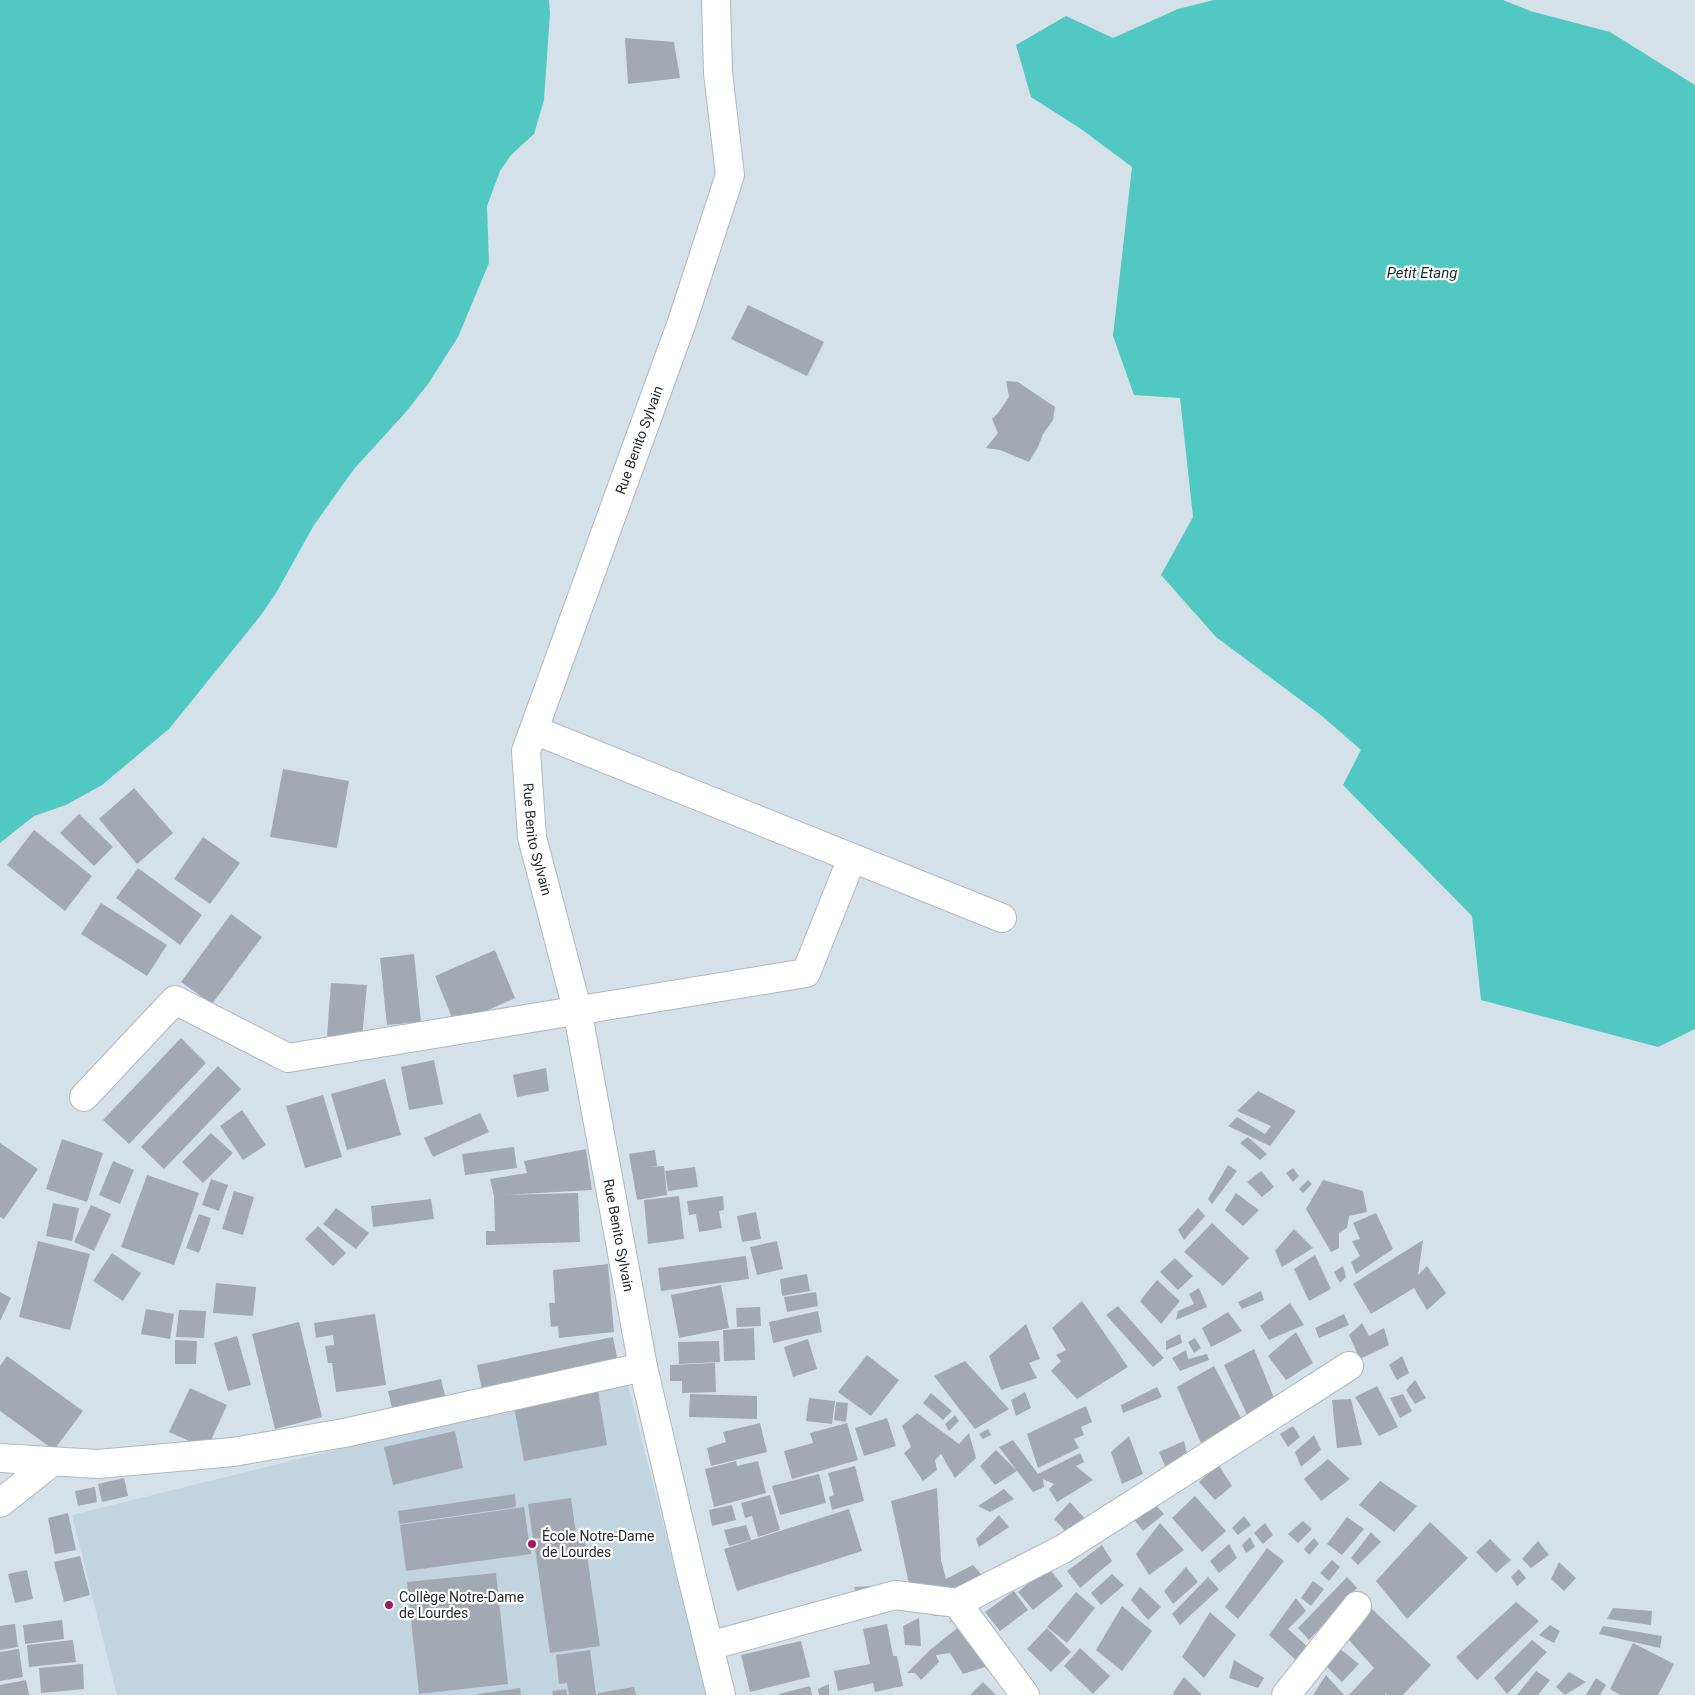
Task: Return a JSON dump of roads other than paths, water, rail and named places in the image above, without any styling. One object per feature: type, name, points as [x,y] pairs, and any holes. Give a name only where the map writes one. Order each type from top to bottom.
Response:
[{"type":"street","name":"Rue Benito Sylvain","points":[[716,0],[718,73],[730,175],[682,322],[526,751],[532,837],[577,1010],[643,1367],[721,1695]]},
{"type":"street","points":[[534,730],[1002,918]]},
{"type":"street","points":[[84,1097],[175,1000],[288,1058],[806,973],[852,858]]},
{"type":"street","points":[[709,1646],[895,1596],[957,1603],[1063,1549],[1349,1366]]},
{"type":"street","points":[[0,1458],[98,1464],[233,1452],[344,1433],[643,1367]]},
{"type":"street","points":[[0,1503],[52,1462]]},
{"type":"street","points":[[957,1603],[1025,1695]]},
{"type":"street","points":[[1286,1695],[1357,1606]]},
{"type":"water","points":[[0,0],[549,0],[550,13],[544,100],[534,134],[511,155],[500,171],[487,206],[489,263],[458,337],[428,384],[405,413],[354,469],[314,525],[276,593],[261,615],[169,729],[102,785],[66,805],[34,816],[0,843]]},
{"type":"water","name":"Petit Etang","points":[[1214,0],[1503,0],[1530,11],[1610,32],[1695,85],[1695,1029],[1658,1047],[1481,1000],[1472,916],[1343,785],[1361,750],[1322,716],[1216,637],[1161,575],[1193,517],[1180,398],[1134,395],[1113,336],[1132,167],[1081,129],[1031,97],[1016,45],[1066,16],[1113,38],[1178,9]]},
{"type":"place","name":"École Notre-Dame de Lourdes","points":[[532,1544]]},
{"type":"place","name":"Collège Notre-Dame de Lourdes","points":[[389,1605]]}]
